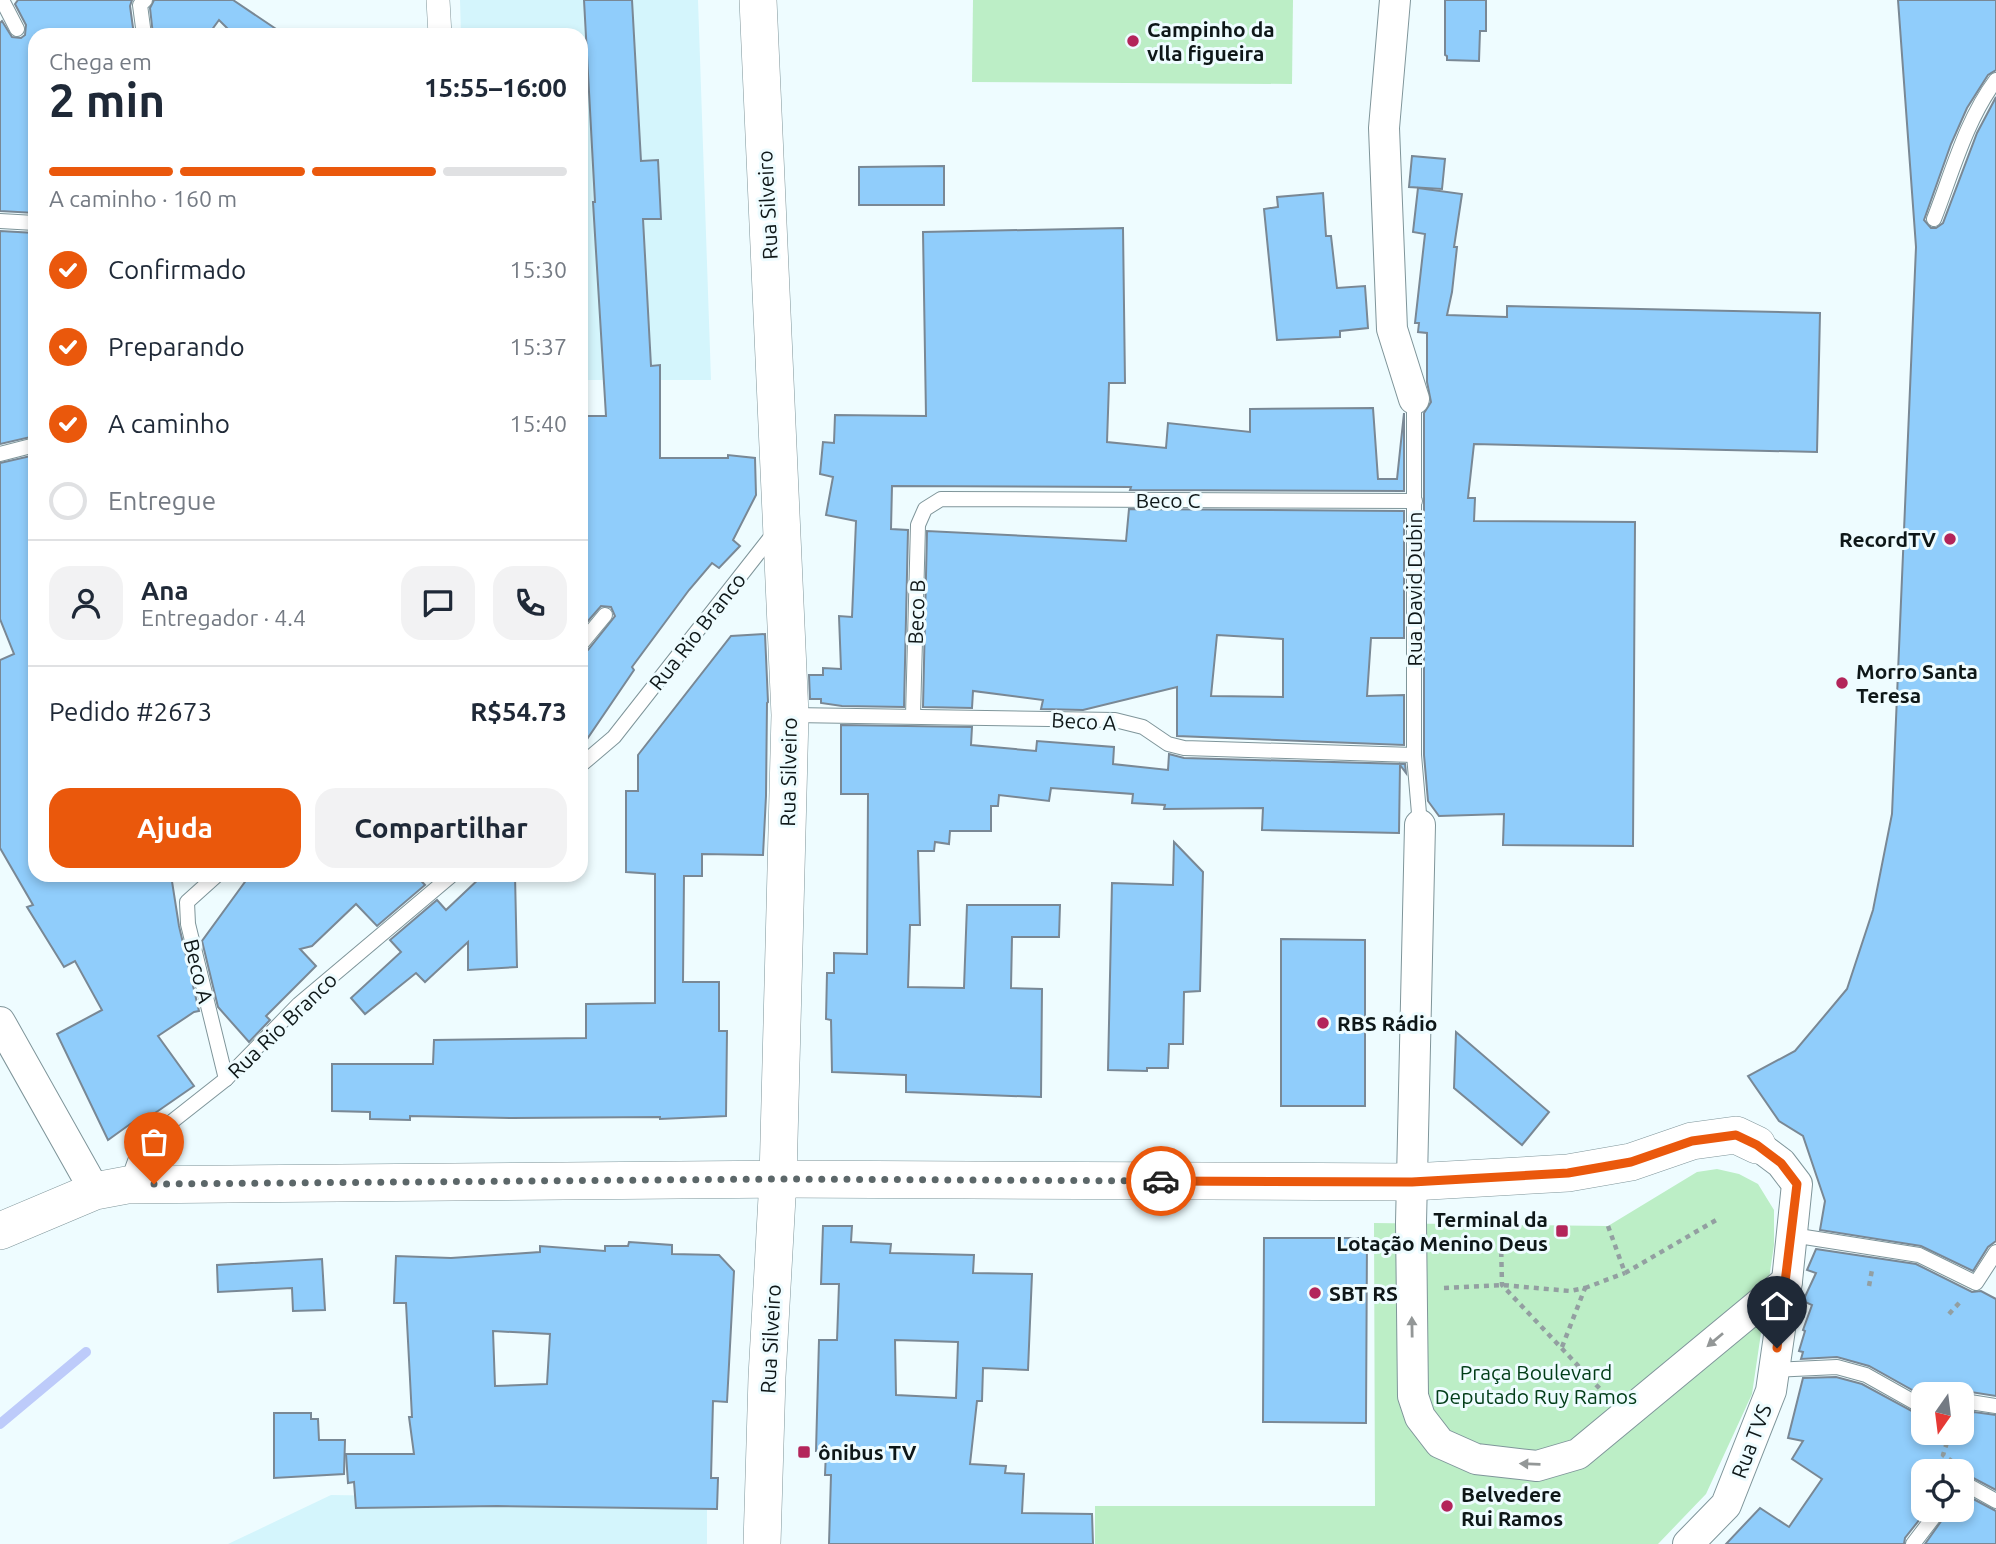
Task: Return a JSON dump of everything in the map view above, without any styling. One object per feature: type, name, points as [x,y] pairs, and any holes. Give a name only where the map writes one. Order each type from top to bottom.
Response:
[{"type":"street","points":[[438,0],[440,28]]},
{"type":"street","name":"Rua Silveiro","points":[[758,0],[790,715],[778,1179],[762,1544]]},
{"type":"street","name":"Rua David Dubin","points":[[1395,0],[1384,128],[1392,329],[1414,399]]},
{"type":"street","name":"Rua David Dubin","points":[[1420,825],[1412,1182],[1413,1396],[1419,1418],[1440,1443],[1476,1458],[1538,1466],[1578,1454],[1787,1281]]},
{"type":"street","points":[[0,1022],[111,1188]]},
{"type":"street","points":[[0,1231],[111,1188],[778,1179],[1412,1182],[1568,1173],[1631,1162],[1692,1141],[1736,1135],[1757,1145]]},
{"type":"street","name":"Rua TVS","points":[[1688,1544],[1726,1505],[1771,1391],[1787,1281],[1797,1184],[1781,1163],[1757,1145]]},
{"type":"lane","points":[[2,0],[18,29]]},
{"type":"lane","points":[[143,28],[140,5],[145,0]]},
{"type":"lane","points":[[1934,219],[1967,134],[1988,90],[1996,80]]},
{"type":"lane","points":[[0,221],[28,223]]},
{"type":"lane","name":"Rua David Dubin","points":[[1414,399],[1414,755],[1420,825]]},
{"type":"lane","points":[[0,454],[28,447]]},
{"type":"lane","name":"Beco C","points":[[925,509],[941,499],[1415,501]]},
{"type":"lane","name":"Beco B","points":[[913,716],[918,525],[925,509]]},
{"type":"lane","name":"Rua Rio Branco","points":[[588,759],[614,737],[781,524]]},
{"type":"lane","points":[[588,636],[605,615]]},
{"type":"lane","name":"Beco A","points":[[790,715],[1115,720],[1143,727],[1168,744],[1184,748],[1414,755]]},
{"type":"lane","name":"Beco A","points":[[209,882],[187,902],[188,924],[226,1079]]},
{"type":"lane","name":"Rua Rio Branco","points":[[111,1188],[135,1161],[146,1142],[226,1079],[299,1004],[444,882]]},
{"type":"lane","points":[[1791,1235],[1919,1255],[1976,1283],[1996,1252]]},
{"type":"lane","points":[[1774,1370],[1837,1367],[1866,1375],[1911,1400]]},
{"type":"lane","points":[[1974,1403],[1996,1406]]},
{"type":"lane","points":[[1974,1489],[1996,1501]]},
{"type":"lane","points":[[1913,1544],[1930,1522]]},
{"type":"path","points":[[1439,1288],[1502,1284],[1570,1291],[1586,1288],[1625,1273],[1718,1219]]},
{"type":"path","points":[[1608,1226],[1625,1273]]},
{"type":"path","points":[[1501,1242],[1502,1284],[1601,1390]]},
{"type":"path","points":[[1562,1347],[1586,1288]]},
{"type":"shaded area","points":[[460,0],[698,0],[711,380],[588,380],[588,28],[461,28]]},
{"type":"shaded area","points":[[331,1495],[707,1501],[707,1544],[228,1544]]},
{"type":"green space","name":"Campinho da vlla figueira","points":[[973,0],[1293,0],[1292,84],[972,82]]},
{"type":"green space","name":"Praça Boulevard Deputado Ruy Ramos","points":[[1717,1169],[1739,1174],[1758,1184],[1774,1210],[1774,1245],[1752,1394],[1706,1494],[1658,1544],[1095,1544],[1095,1506],[1375,1506],[1374,1223],[1608,1226],[1697,1172]]},
{"type":"building","points":[[18,0],[132,0],[130,6],[133,28],[28,28],[28,213],[0,211],[0,23],[2,21],[12,37],[21,38],[25,35],[26,25],[15,4]]},
{"type":"building","points":[[154,0],[233,0],[275,28],[227,28],[219,20],[213,28],[152,28],[150,8]]},
{"type":"building","points":[[584,0],[632,0],[641,161],[658,160],[661,219],[643,219],[651,366],[660,365],[660,458],[728,458],[728,455],[755,458],[756,495],[733,540],[740,546],[719,568],[712,563],[689,590],[632,667],[634,670],[588,738],[588,650],[615,616],[611,607],[601,606],[588,621],[588,416],[606,416],[593,202],[588,28],[586,28]]},
{"type":"building","points":[[1445,0],[1486,0],[1486,31],[1480,31],[1479,61],[1447,60]]},
{"type":"building","name":"RecordTV","points":[[1898,0],[1996,0],[1996,70],[1988,75],[1967,108],[1924,220],[1931,228],[1943,223],[1977,133],[1996,97],[1996,1241],[1988,1247],[1973,1271],[1921,1246],[1820,1230],[1825,1201],[1803,1136],[1779,1121],[1748,1076],[1795,1051],[1847,989],[1873,910],[1892,814],[1916,247]]},
{"type":"building","points":[[1412,156],[1445,159],[1442,189],[1409,187]]},
{"type":"building","points":[[944,166],[944,205],[859,205],[859,167]]},
{"type":"building","points":[[1418,188],[1462,194],[1454,247],[1457,247],[1452,292],[1447,315],[1507,317],[1507,306],[1820,313],[1817,452],[1474,444],[1468,498],[1475,498],[1474,521],[1635,522],[1633,846],[1503,845],[1504,814],[1439,816],[1428,801],[1424,755],[1424,413],[1431,402],[1427,382],[1427,333],[1418,332],[1419,323],[1415,323],[1425,234],[1413,232]]},
{"type":"building","points":[[1323,193],[1326,236],[1331,236],[1337,288],[1365,286],[1368,328],[1340,331],[1340,337],[1277,340],[1264,209],[1278,207],[1277,197]]},
{"type":"building","points":[[1123,228],[1125,383],[1109,383],[1107,442],[1166,448],[1168,423],[1250,432],[1250,409],[1373,408],[1378,479],[1397,479],[1404,413],[1404,491],[892,486],[891,529],[908,530],[904,707],[842,706],[821,703],[821,699],[810,699],[809,675],[823,675],[823,668],[841,669],[839,616],[852,617],[856,521],[826,515],[833,477],[820,474],[823,442],[834,443],[835,415],[926,416],[923,232]]},
{"type":"building","points":[[0,231],[28,233],[28,438],[0,444]]},
{"type":"building","points":[[28,457],[28,882],[172,882],[179,926],[199,1011],[158,1036],[194,1086],[143,1120],[140,1117],[108,1140],[57,1034],[102,1010],[75,961],[64,967],[27,907],[33,905],[0,848],[0,660],[14,654],[0,619],[0,463]]},
{"type":"building","points":[[1129,509],[1404,511],[1404,638],[1371,638],[1367,696],[1404,695],[1404,745],[1177,736],[1177,687],[1083,710],[1041,709],[1043,700],[973,691],[972,708],[923,707],[927,531],[1126,541]],"holes":[[[1217,635],[1283,639],[1283,697],[1211,696]]]},
{"type":"building","points":[[765,634],[768,702],[763,855],[702,854],[702,876],[684,876],[683,982],[719,982],[719,1031],[727,1031],[726,1116],[660,1119],[410,1116],[410,1120],[370,1119],[370,1112],[332,1111],[332,1064],[433,1064],[434,1040],[586,1038],[586,1004],[655,1003],[655,874],[626,872],[626,791],[638,791],[638,755],[731,636]]},
{"type":"building","points":[[841,725],[972,727],[971,745],[1036,751],[1037,741],[1114,747],[1113,764],[1168,770],[1169,754],[1184,758],[1405,764],[1406,773],[1400,765],[1399,833],[1262,830],[1263,808],[1164,809],[1165,805],[1132,803],[1133,794],[1051,788],[1049,801],[999,795],[998,806],[991,806],[991,831],[950,831],[949,844],[935,842],[934,851],[918,851],[920,925],[910,925],[908,987],[964,988],[967,905],[1060,905],[1059,937],[1012,937],[1011,988],[1042,989],[1041,1097],[906,1092],[906,1075],[832,1072],[831,1020],[826,1019],[827,973],[834,973],[834,953],[867,954],[868,794],[841,794]]},
{"type":"building","points":[[1174,842],[1203,872],[1200,991],[1184,992],[1183,1044],[1169,1044],[1168,1068],[1147,1068],[1147,1071],[1108,1070],[1112,883],[1173,885]]},
{"type":"building","points":[[245,882],[422,882],[425,885],[377,926],[356,904],[312,946],[300,949],[316,966],[266,1016],[270,1020],[249,1042],[218,1007],[202,941]]},
{"type":"building","points":[[476,882],[515,882],[517,967],[468,970],[468,942],[425,982],[416,973],[365,1014],[351,998],[401,952],[390,940],[437,900],[446,910]]},
{"type":"building","name":"RBS Rádio","points":[[1281,939],[1365,940],[1365,1106],[1281,1106]]},
{"type":"building","points":[[1456,1032],[1549,1112],[1522,1145],[1454,1088]]},
{"type":"building","points":[[823,1226],[852,1226],[851,1242],[891,1244],[890,1253],[974,1255],[973,1273],[1032,1274],[1028,1370],[983,1368],[982,1401],[977,1401],[970,1464],[1006,1466],[1005,1473],[1024,1474],[1022,1513],[1092,1514],[1093,1544],[829,1544],[831,1475],[825,1475],[826,1451],[816,1451],[819,1340],[837,1340],[839,1284],[821,1284]],"holes":[[[895,1340],[958,1342],[956,1398],[896,1395]]]},
{"type":"building","name":"SBT RS","points":[[1264,1238],[1367,1238],[1366,1423],[1263,1422]]},
{"type":"building","points":[[629,1242],[672,1245],[672,1254],[719,1255],[734,1271],[727,1402],[713,1401],[711,1478],[718,1478],[717,1509],[497,1506],[356,1508],[354,1482],[348,1483],[346,1454],[414,1454],[409,1417],[412,1417],[406,1303],[394,1303],[396,1256],[451,1258],[540,1252],[540,1246],[605,1251],[605,1246],[628,1246]],"holes":[[[493,1331],[550,1334],[547,1384],[495,1386]]]},
{"type":"building","points":[[1816,1249],[1916,1264],[1972,1292],[1981,1291],[1996,1299],[1996,1396],[1974,1392],[1974,1382],[1911,1382],[1911,1389],[1869,1366],[1837,1357],[1801,1359],[1803,1352],[1799,1351],[1805,1331],[1803,1330],[1812,1305],[1803,1301],[1816,1273],[1807,1270]]},
{"type":"building","points":[[322,1259],[325,1310],[293,1311],[292,1288],[218,1292],[217,1265]]},
{"type":"building","points":[[1836,1377],[1862,1384],[1911,1411],[1911,1446],[1974,1446],[1974,1412],[1996,1415],[1996,1490],[1974,1478],[1974,1459],[1911,1459],[1911,1522],[1918,1522],[1905,1538],[1904,1544],[1726,1544],[1760,1508],[1789,1527],[1822,1479],[1792,1459],[1803,1441],[1788,1438],[1803,1378]]},
{"type":"building","points":[[274,1413],[311,1413],[311,1419],[318,1419],[319,1440],[345,1440],[344,1474],[274,1478]]},
{"type":"building","points":[[1974,1499],[1996,1511],[1996,1544],[1925,1544],[1941,1522],[1974,1522]]},
{"type":"waterway","points":[[0,1424],[86,1352]]},
{"type":"way so far","points":[[154,1184],[778,1179],[1161,1181]]},
{"type":"place","name":"Campinho da vlla figueira","points":[[1133,41]]},
{"type":"place","name":"RecordTV","points":[[1950,539]]},
{"type":"place","name":"Morro Santa Teresa","points":[[1842,683]]},
{"type":"place","name":"RBS Rádio","points":[[1323,1023]]},
{"type":"place","name":"Terminal da Lotação Menino Deus","points":[[1562,1231]]},
{"type":"place","name":"SBT RS","points":[[1315,1293]]},
{"type":"place","name":"ônibus TV","points":[[804,1452]]},
{"type":"place","name":"Belvedere Rui Ramos","points":[[1447,1506]]},
{"type":"route","points":[[1161,1181],[1412,1182],[1568,1173],[1631,1162],[1692,1141],[1736,1135],[1757,1145],[1781,1163],[1797,1184],[1777,1348]]}]
